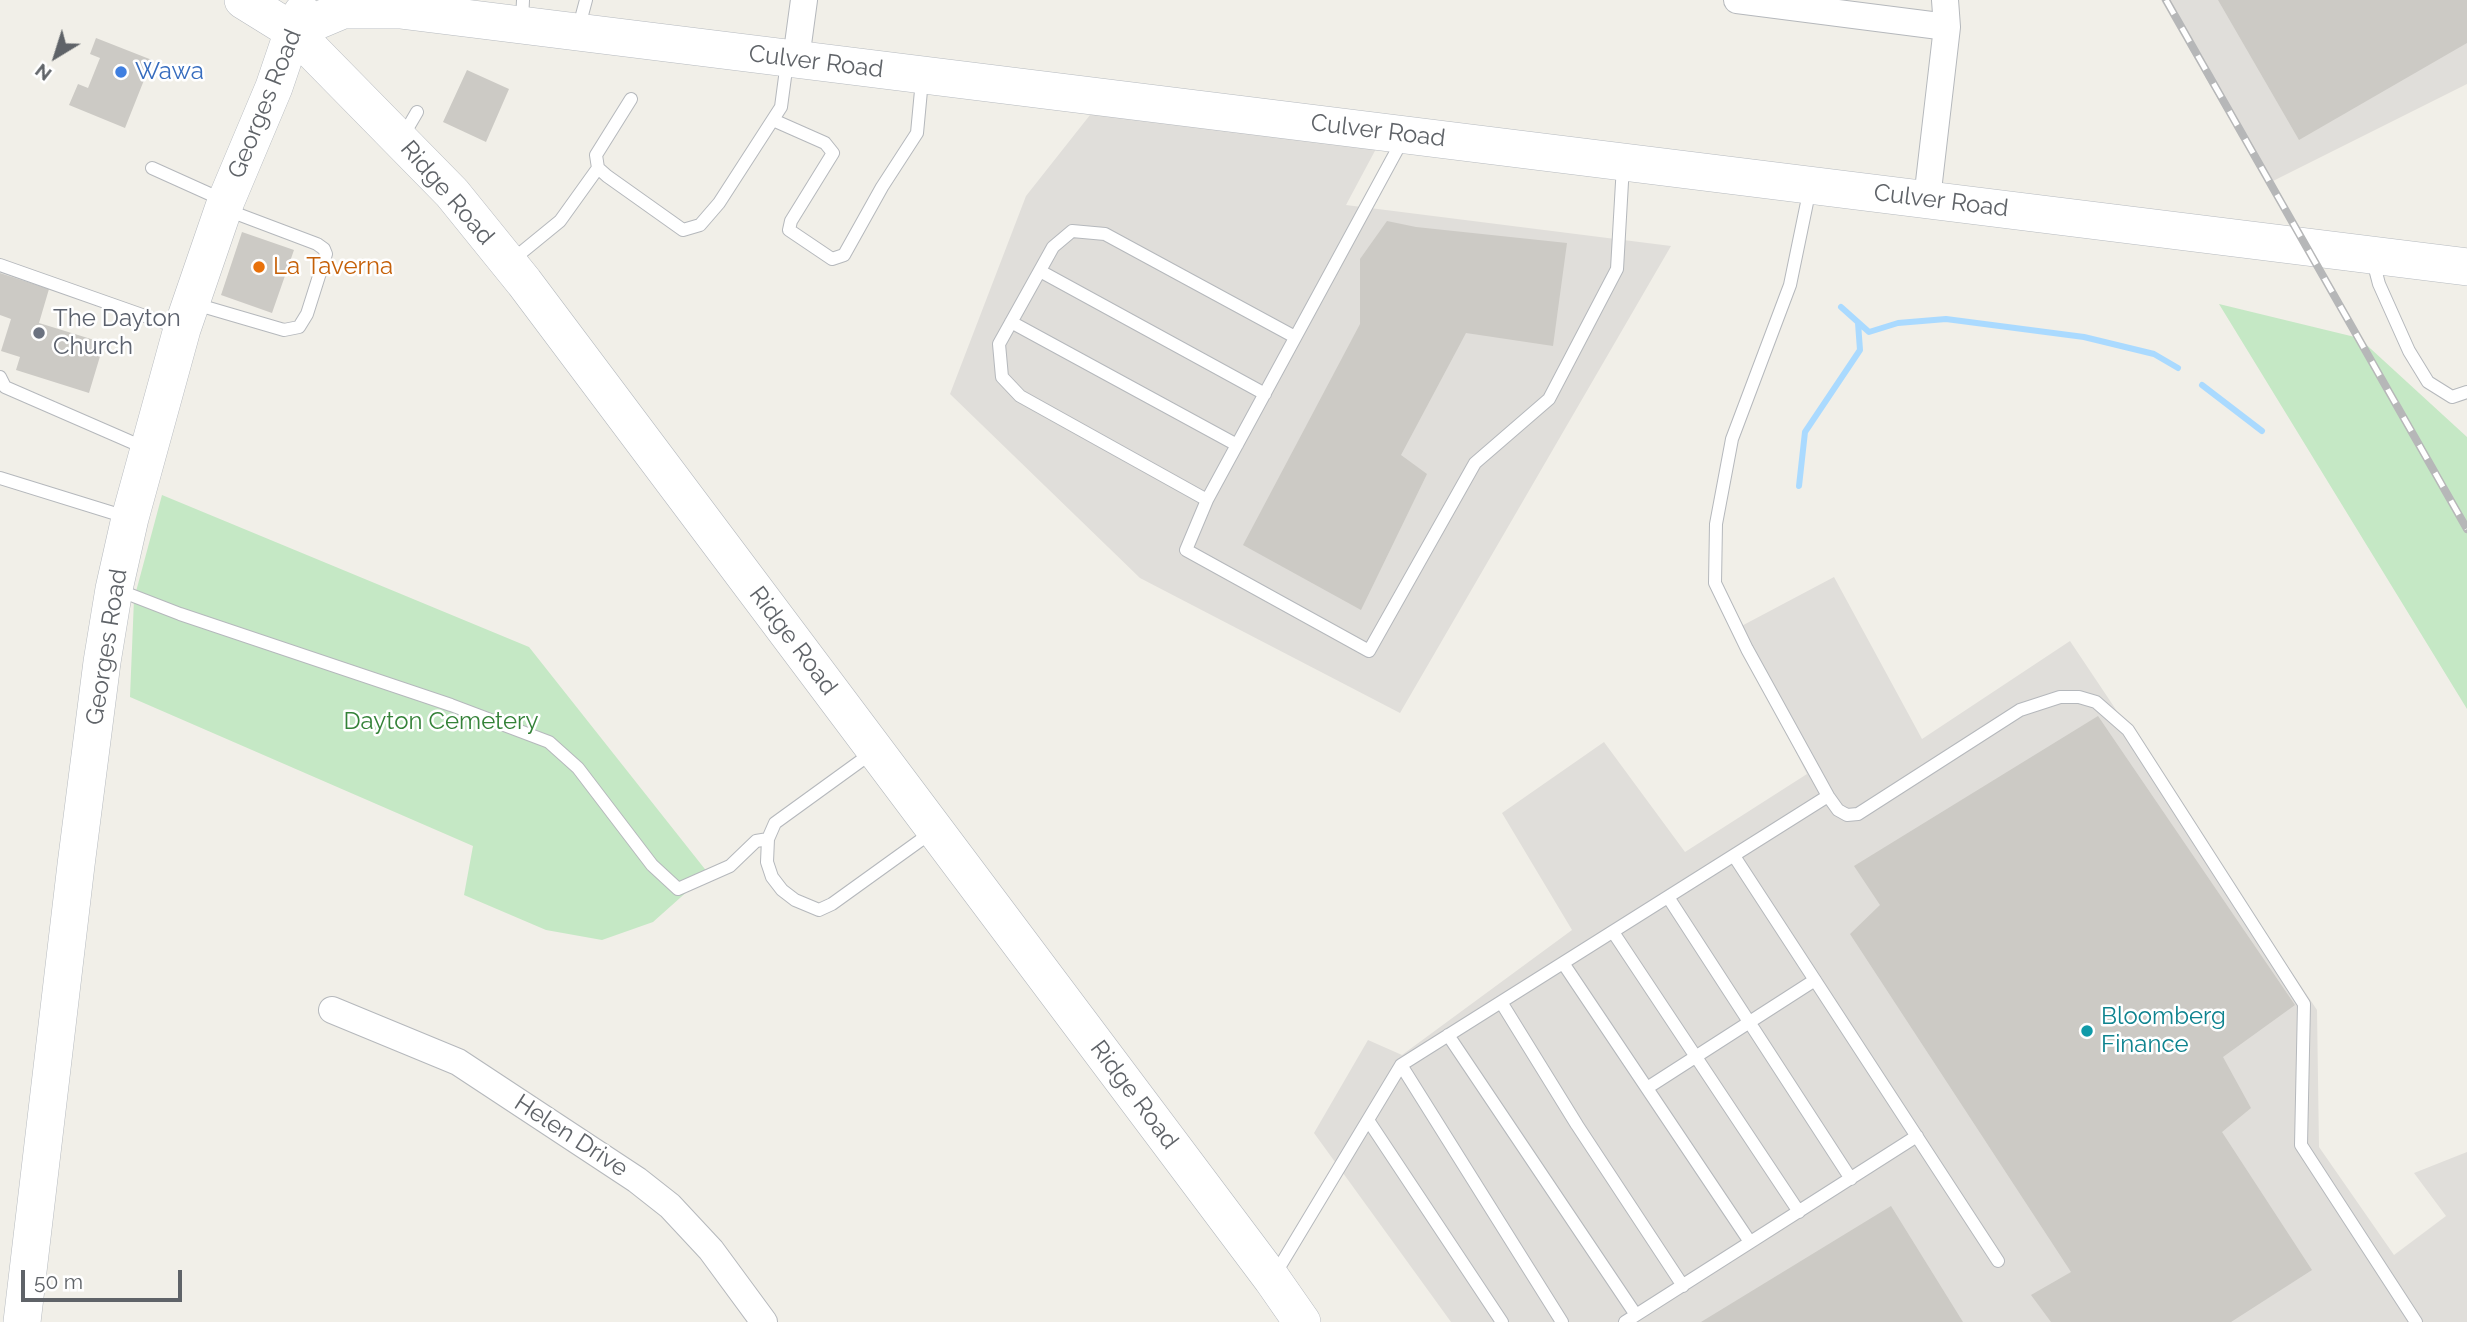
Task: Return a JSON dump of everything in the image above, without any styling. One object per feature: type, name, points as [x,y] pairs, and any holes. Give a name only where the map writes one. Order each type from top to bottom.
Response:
[{"type":"street","name":"Ridge Road","points":[[243,0],[301,16],[409,126],[452,192],[875,750],[1302,1322]]},
{"type":"street","points":[[791,59],[804,0]]},
{"type":"street","points":[[1737,0],[1947,27]]},
{"type":"street","points":[[1927,199],[1947,27],[1945,0]]},
{"type":"street","name":"Culver Road","points":[[301,16],[392,5],[582,16],[791,59],[2467,267]]},
{"type":"street","name":"Georges Road","points":[[22,1322],[76,865],[114,589],[148,449],[187,316],[225,205],[301,16]]},
{"type":"street","name":"Helen Drive","points":[[332,1010],[458,1062],[637,1180],[670,1206],[711,1250],[764,1322]]},
{"type":"lane","points":[[631,99],[596,155],[598,167],[683,230],[700,225],[719,203],[773,120],[781,107],[791,59]]},
{"type":"lane","points":[[773,120],[825,143],[833,153],[791,221],[789,230],[832,259],[844,255],[916,133],[923,75]]},
{"type":"lane","points":[[1405,135],[1207,500],[1186,550],[1369,651],[1475,463],[1549,399],[1617,269],[1623,162]]},
{"type":"lane","points":[[508,263],[560,221],[598,167]]},
{"type":"lane","points":[[0,265],[187,316],[284,330],[299,327],[307,314],[326,254],[324,248],[225,205],[152,168]]},
{"type":"lane","points":[[1811,185],[1790,285],[1732,439],[1716,524],[1715,583],[1747,649],[1828,796],[1838,810],[1847,815],[1858,814],[2020,710],[2060,697],[2080,697],[2096,702],[2128,730],[2304,1004],[2301,1145],[2416,1322]]},
{"type":"lane","points":[[1207,500],[1020,396],[1002,377],[999,344],[1053,247],[1072,231],[1105,234],[1295,337]]},
{"type":"lane","points":[[2371,255],[2379,284],[2409,351],[2428,382],[2452,397],[2467,392]]},
{"type":"lane","points":[[1040,271],[1265,394]]},
{"type":"lane","points":[[1011,322],[1237,445]]},
{"type":"lane","points":[[0,377],[5,387],[148,449]]},
{"type":"lane","points":[[0,478],[130,518]]},
{"type":"lane","points":[[114,589],[180,614],[451,705],[549,742],[578,768],[652,865],[678,889],[730,866],[756,841],[768,839]]},
{"type":"lane","points":[[875,750],[775,824],[768,839],[767,862],[772,877],[782,890],[795,900],[819,910],[832,904],[935,830]]},
{"type":"lane","points":[[1272,1279],[1401,1065],[1828,796]]},
{"type":"lane","points":[[1734,856],[1998,1261]]},
{"type":"lane","points":[[1668,897],[1851,1179]]},
{"type":"lane","points":[[1613,932],[1799,1212]]},
{"type":"lane","points":[[1563,963],[1750,1242]]},
{"type":"lane","points":[[1647,1088],[1815,980]]},
{"type":"lane","points":[[1501,1002],[1682,1286]]},
{"type":"lane","points":[[1448,1035],[1631,1319],[1917,1136]]},
{"type":"lane","points":[[1401,1065],[1562,1322]]},
{"type":"lane","points":[[1368,1120],[1502,1322]]},
{"type":"shaded area","points":[[2161,0],[2467,0],[2467,84],[2267,184]]},
{"type":"shaded area","points":[[1105,96],[1385,132],[1346,205],[1671,246],[1400,713],[1140,578],[950,394],[1026,196]]},
{"type":"shaded area","points":[[1834,577],[1922,739],[2070,641],[2317,1010],[2319,1147],[2394,1255],[2446,1216],[2414,1173],[2467,1152],[2467,1322],[1451,1322],[1314,1133],[1368,1040],[1402,1055],[1572,930],[1502,813],[1604,742],[1685,852],[1807,774],[1734,630]]},
{"type":"green space","points":[[2219,304],[2359,338],[2467,437],[2467,709]]},
{"type":"green space","name":"Dayton Cemetery","points":[[162,495],[529,647],[708,873],[653,922],[602,940],[546,930],[464,895],[473,846],[130,697],[134,599]]},
{"type":"building","points":[[2218,0],[2467,0],[2467,43],[2299,140]]},
{"type":"building","name":"Wawa","points":[[96,38],[152,60],[125,128],[69,105],[78,84],[88,88],[100,58],[90,54]]},
{"type":"building","points":[[467,70],[509,89],[486,142],[443,122]]},
{"type":"building","points":[[1387,221],[1416,227],[1567,243],[1553,346],[1466,333],[1401,455],[1427,474],[1361,610],[1243,545],[1360,324],[1360,259]]},
{"type":"building","name":"La Taverna","points":[[242,232],[294,250],[272,313],[221,295]]},
{"type":"building","name":"The Dayton Church","points":[[0,273],[49,289],[39,323],[104,343],[89,393],[16,370],[20,357],[1,351],[11,319],[0,315]]},
{"type":"building","name":"Bloomberg Finance","points":[[2098,716],[2295,1005],[2223,1057],[2251,1108],[2222,1132],[2312,1270],[2231,1322],[2051,1322],[2031,1295],[2071,1272],[1850,934],[1880,905],[1854,866]]},
{"type":"building","points":[[1891,1206],[1963,1322],[1701,1322]]},
{"type":"waterway","points":[[1841,307],[1869,332],[1898,323],[1946,319],[2084,337],[2154,354],[2178,368]]},
{"type":"waterway","points":[[1799,486],[1805,432],[1860,350],[1858,323]]},
{"type":"waterway","points":[[2202,385],[2262,431]]},
{"type":"railway","points":[[2166,0],[2467,529]]},
{"type":"place","name":"Wawa","points":[[121,72]]},
{"type":"place","name":"La Taverna","points":[[259,267]]},
{"type":"place","name":"The Dayton Church","points":[[39,333]]},
{"type":"place","name":"Bloomberg Finance","points":[[2087,1031]]}]
